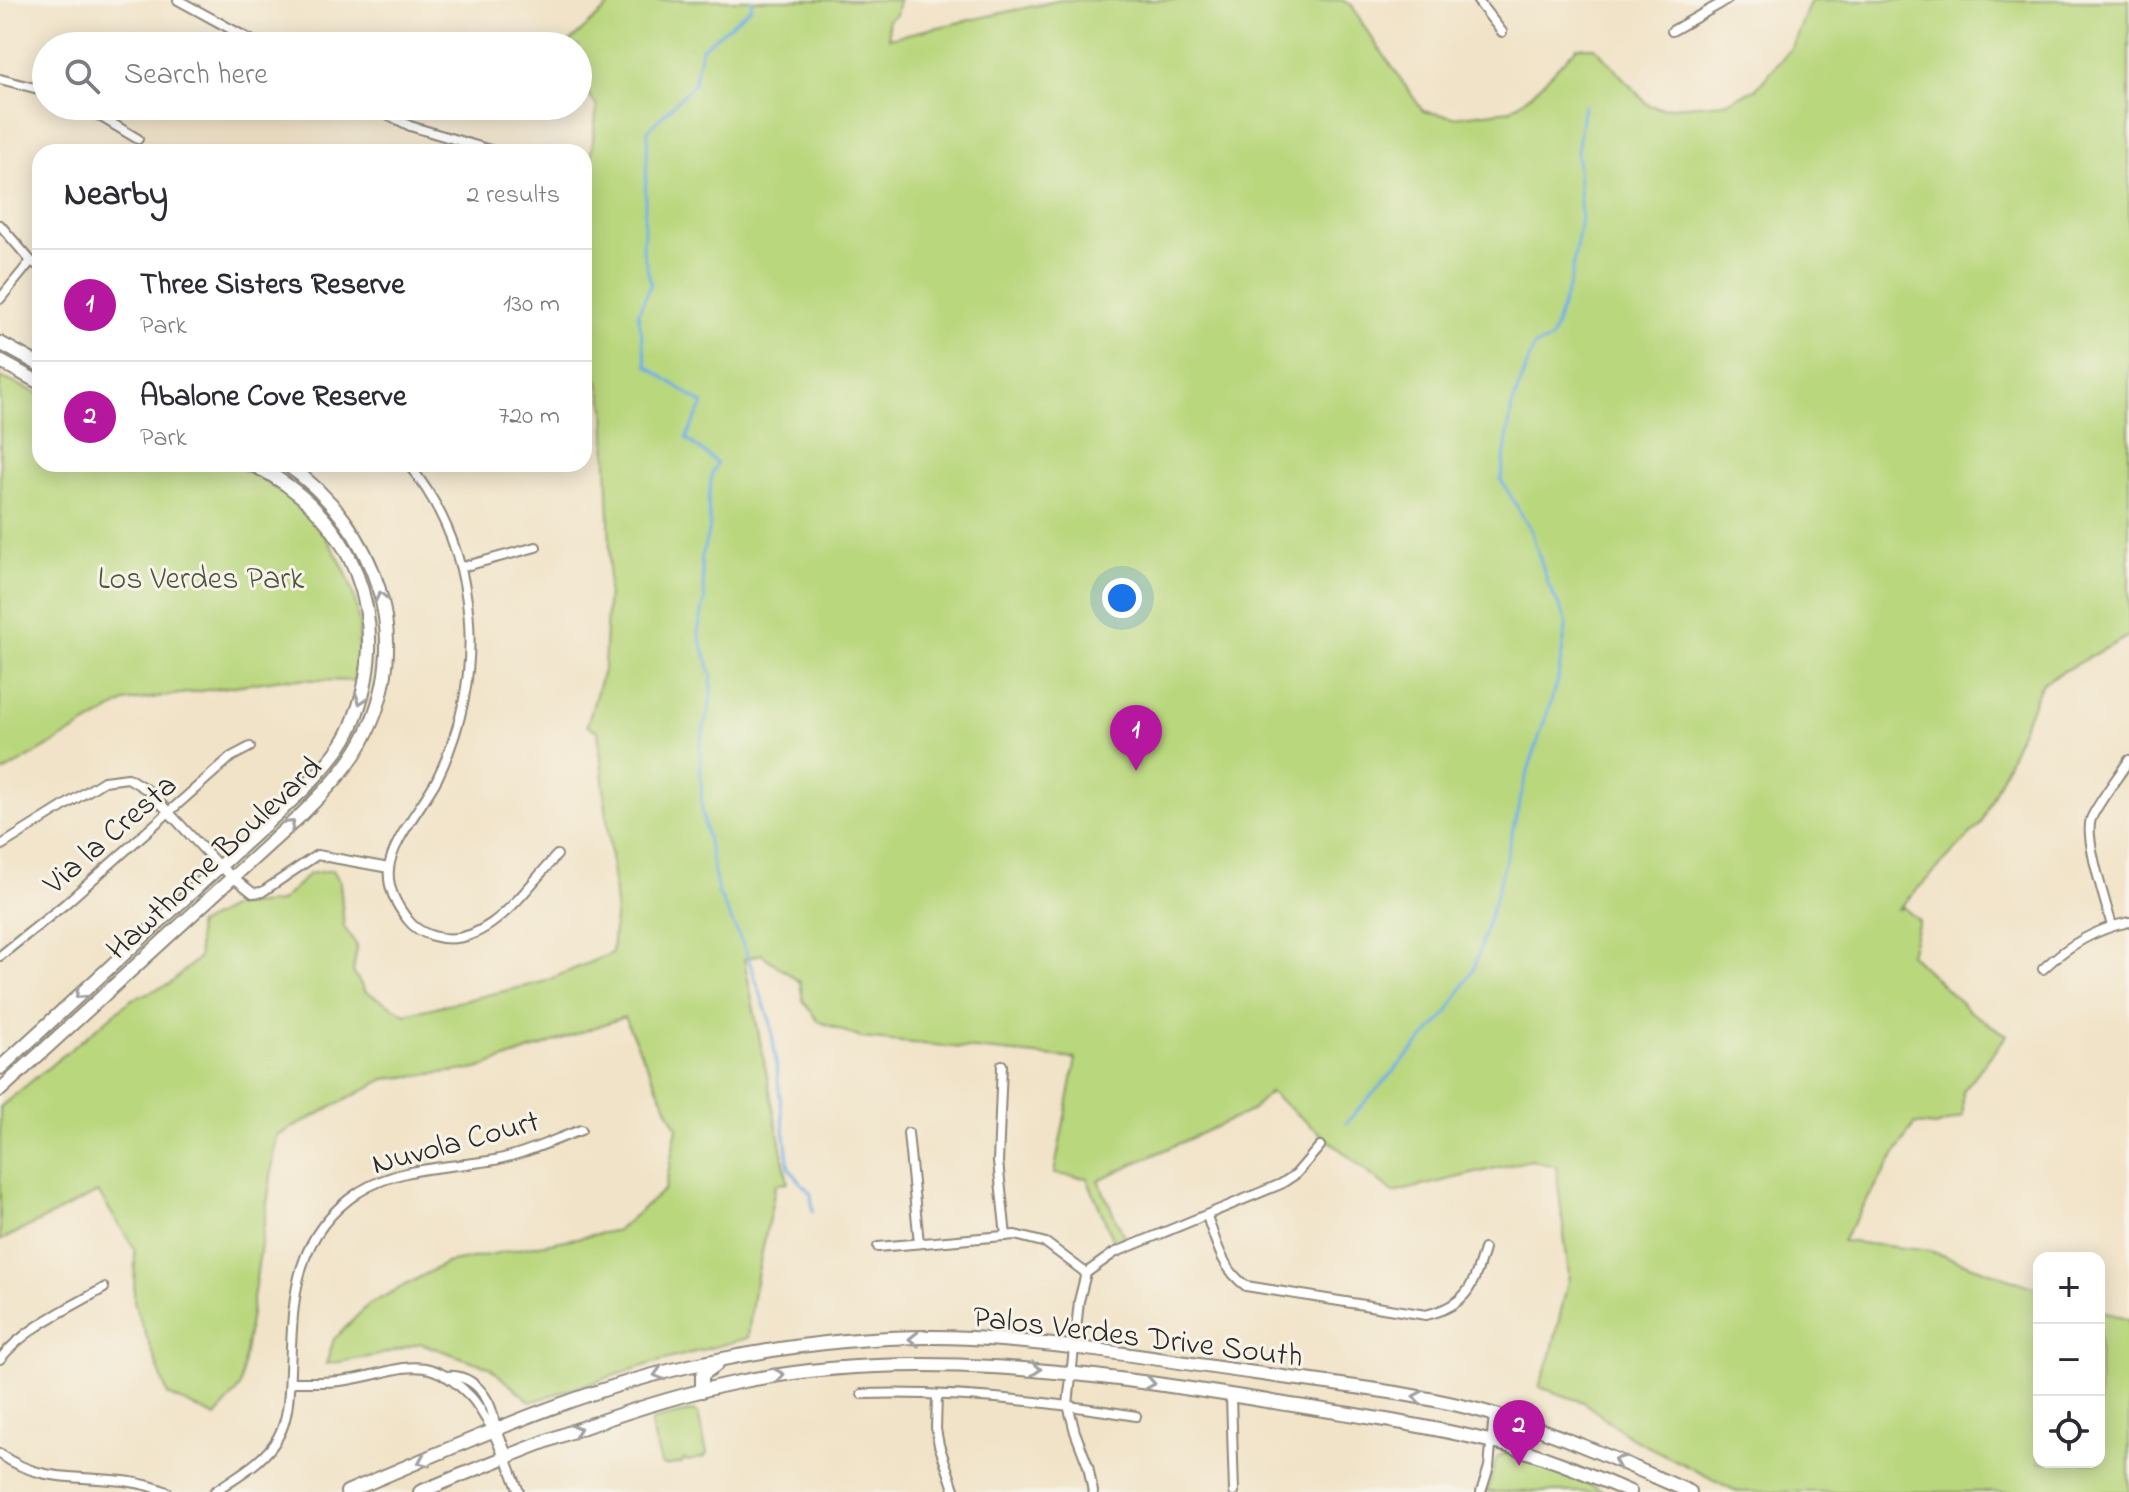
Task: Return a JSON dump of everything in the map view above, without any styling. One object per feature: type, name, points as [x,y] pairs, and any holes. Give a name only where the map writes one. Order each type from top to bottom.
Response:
[{"type":"main road","points":[[0,343],[32,361]]},
{"type":"main road","points":[[0,361],[32,379]]},
{"type":"main road","name":"Hawthorne Boulevard","points":[[0,1068],[305,788],[333,758],[351,727],[365,689],[369,633],[360,579],[332,527],[291,487],[265,472]]},
{"type":"main road","name":"Hawthorne Boulevard","points":[[0,1090],[338,779],[362,741],[378,705],[385,665],[386,624],[380,589],[366,552],[355,535],[322,493],[296,472]]},
{"type":"main road","points":[[306,501],[311,497],[318,498],[346,530],[355,535]]},
{"type":"main road","name":"Palos Verdes Drive South","points":[[347,1492],[495,1431],[658,1373],[762,1352],[864,1340],[970,1338],[1075,1347],[1425,1398],[1494,1414],[1564,1437],[1690,1492]]},
{"type":"main road","points":[[702,1391],[701,1381],[706,1370],[716,1364],[762,1352]]},
{"type":"main road","name":"Palos Verdes Drive South","points":[[420,1492],[615,1415],[702,1391],[797,1372],[914,1365],[999,1366],[1072,1372],[1416,1425],[1491,1441],[1558,1462],[1630,1492]]},
{"type":"main road","points":[[495,1431],[506,1457]]},
{"type":"street","points":[[178,0],[236,32]]},
{"type":"street","points":[[1477,0],[1502,32]]},
{"type":"street","points":[[1672,31],[1727,0]]},
{"type":"street","points":[[0,79],[32,87]]},
{"type":"street","points":[[106,120],[138,139]]},
{"type":"street","points":[[398,120],[470,144]]},
{"type":"street","points":[[0,225],[31,261],[0,299]]},
{"type":"street","points":[[414,472],[434,501],[462,567],[471,634],[466,690],[458,729],[436,781],[395,850],[389,868],[394,896],[412,925],[426,933],[455,940],[486,929],[557,855]]},
{"type":"street","points":[[462,567],[536,547]]},
{"type":"street","name":"Via la Cresta","points":[[0,956],[65,904],[231,757],[250,747]]},
{"type":"street","points":[[2112,926],[2089,827],[2129,760]]},
{"type":"street","points":[[0,846],[104,781],[128,778],[139,783],[219,866],[247,890],[262,892],[317,855],[389,868]]},
{"type":"street","points":[[2043,969],[2065,948],[2112,926],[2129,922]]},
{"type":"street","points":[[1002,1065],[998,1162],[1006,1236]]},
{"type":"street","name":"Nuvola Court","points":[[214,1492],[261,1459],[280,1435],[290,1382],[293,1299],[297,1280],[303,1262],[324,1225],[346,1202],[361,1191],[398,1174],[503,1158],[581,1130]]},
{"type":"street","points":[[908,1133],[919,1243]]},
{"type":"street","points":[[1093,1492],[1068,1405],[1079,1301],[1086,1273],[1114,1253],[1281,1184],[1296,1174],[1320,1146]]},
{"type":"street","points":[[1207,1216],[1223,1262],[1235,1278],[1246,1286],[1426,1315],[1443,1311],[1464,1298],[1475,1283],[1484,1249]]},
{"type":"street","points":[[878,1247],[1015,1235],[1046,1243],[1086,1273]]},
{"type":"street","points":[[0,1359],[28,1333],[104,1288]]},
{"type":"street","points":[[290,1382],[348,1380],[389,1369],[423,1366],[445,1376],[461,1374],[472,1381],[494,1413],[495,1431]]},
{"type":"street","points":[[862,1394],[937,1395],[1068,1405],[1136,1416]]},
{"type":"street","points":[[937,1395],[936,1429],[955,1492]]},
{"type":"street","points":[[1231,1396],[1234,1492]]},
{"type":"street","points":[[1481,1492],[1489,1467],[1494,1414]]},
{"type":"street","points":[[0,1454],[10,1467],[26,1479]]},
{"type":"street","points":[[506,1457],[519,1492]]},
{"type":"street","points":[[83,1489],[142,1485],[167,1492]]},
{"type":"green space","points":[[616,0],[899,0],[896,15],[888,20],[889,38],[1061,0],[1341,0],[1352,5],[1423,111],[1454,117],[1510,110],[1532,94],[1577,47],[1595,47],[1648,105],[1660,108],[1724,103],[1756,89],[1792,47],[1811,0],[2129,0],[2129,636],[2042,683],[1981,824],[1897,910],[1903,907],[1919,921],[1910,954],[1969,1011],[2007,1035],[1963,1091],[1963,1116],[1936,1126],[1914,1124],[1842,1241],[1930,1251],[2033,1287],[2033,1468],[2105,1468],[2105,1312],[2129,1320],[2129,1492],[1738,1492],[1633,1439],[1583,1402],[1539,1387],[1551,1355],[1569,1276],[1556,1166],[1530,1160],[1393,1193],[1270,1092],[1251,1111],[1098,1180],[1127,1243],[1116,1246],[1087,1178],[1054,1174],[1076,1059],[861,1038],[818,1021],[803,1000],[800,982],[761,954],[744,959],[788,1183],[776,1184],[753,1296],[748,1338],[653,1363],[531,1402],[489,1367],[420,1343],[375,1356],[326,1364],[334,1339],[368,1305],[446,1263],[618,1230],[665,1189],[677,1128],[624,1017],[477,1069],[385,1079],[277,1136],[240,1387],[216,1417],[168,1395],[134,1302],[135,1250],[98,1192],[0,1241],[0,1107],[132,999],[170,984],[199,957],[197,925],[234,906],[280,902],[309,874],[333,870],[340,882],[344,927],[357,946],[353,972],[365,991],[406,1014],[543,982],[612,953],[616,906],[598,731],[587,726],[604,667],[610,549],[605,408],[592,366],[592,148],[597,107],[592,99],[592,32],[581,32]]},
{"type":"green space","name":"Los Verdes Park","points":[[0,377],[32,391],[32,472],[247,472],[277,490],[317,526],[333,548],[354,598],[359,632],[354,681],[283,679],[125,702],[0,774]]},
{"type":"green space","points":[[693,1411],[698,1414],[707,1453],[705,1457],[684,1459],[682,1463],[664,1466],[651,1425],[654,1420]]},
{"type":"green space","points":[[1507,1453],[1605,1492],[1487,1492],[1497,1457]]},
{"type":"waterway","points":[[752,0],[751,8],[701,49],[694,84],[648,130],[643,251],[651,284],[638,313],[647,366],[703,404],[686,438],[717,463],[712,473],[708,504],[710,525],[701,560],[705,599],[698,632],[712,677],[710,705],[700,743],[702,812],[718,892],[745,949],[771,1024],[789,1168],[811,1194],[813,1211]]},
{"type":"waterway","points":[[1346,1123],[1448,1012],[1474,968],[1499,886],[1525,780],[1557,683],[1567,622],[1548,584],[1531,530],[1501,480],[1512,406],[1534,346],[1551,340],[1571,279],[1581,218],[1577,152],[1584,106]]},
{"type":"place","name":"Three Sisters Reserve","points":[[1136,771]]},
{"type":"place","name":"Abalone Cove Reserve","points":[[1519,1466]]}]
